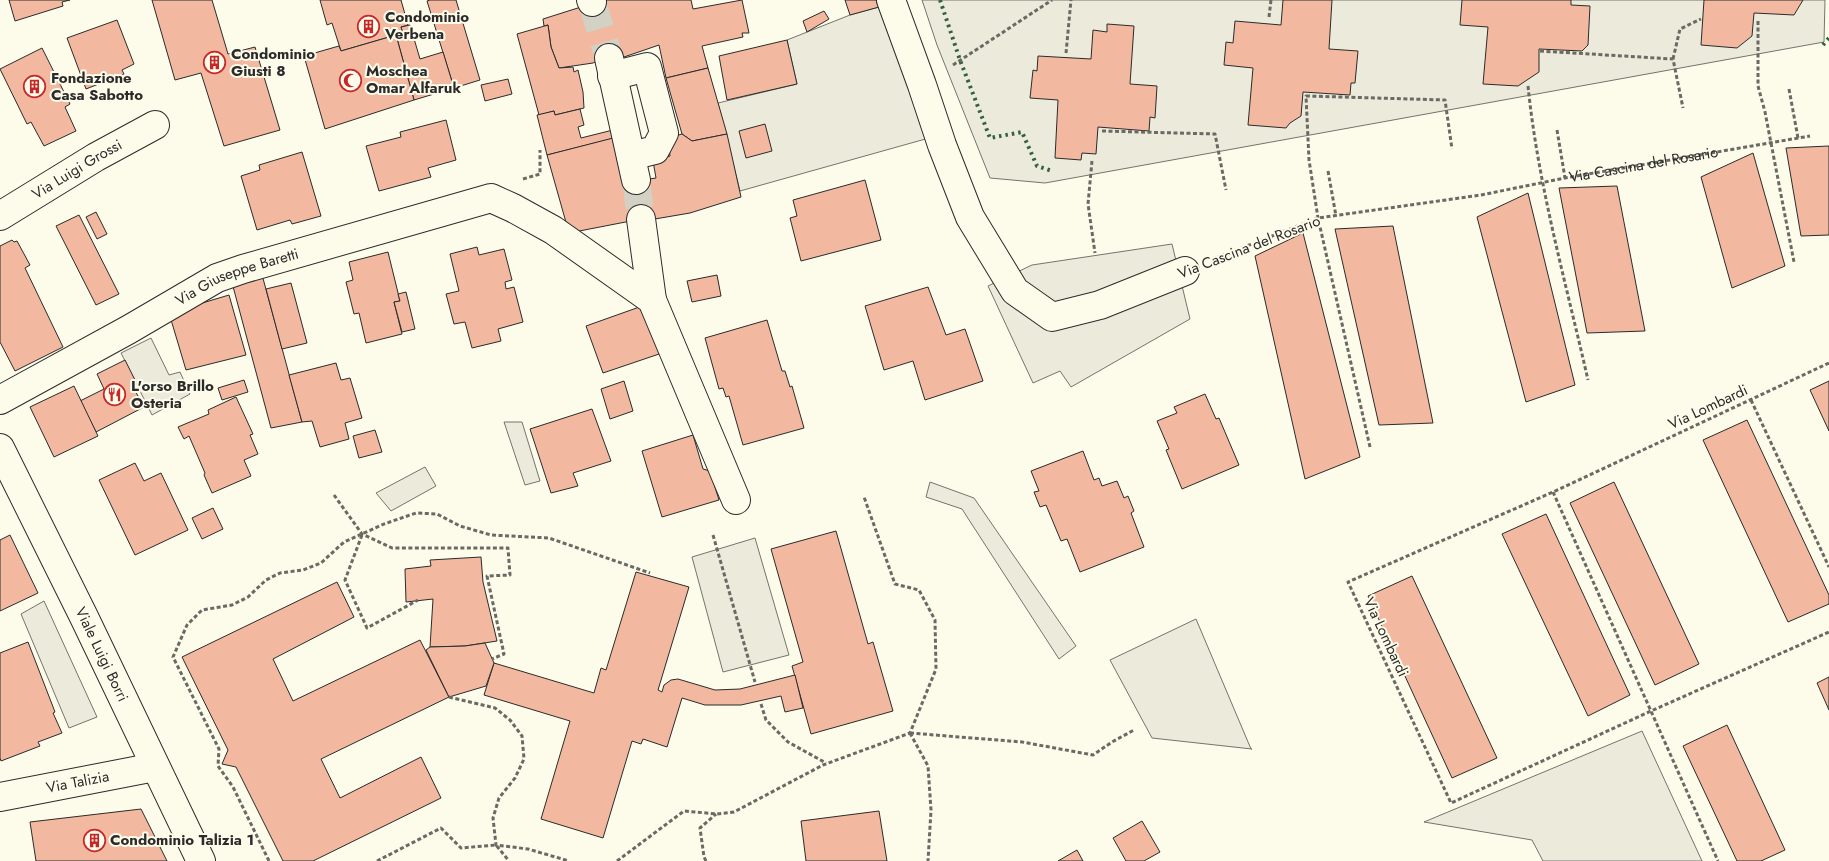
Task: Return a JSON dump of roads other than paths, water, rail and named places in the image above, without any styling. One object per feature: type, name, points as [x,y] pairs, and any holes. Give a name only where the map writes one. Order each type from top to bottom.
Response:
[{"type":"street","name":"Via Cascina del Rosario","points":[[891,0],[942,145],[970,217],[1015,291],[1052,317],[1100,305],[1185,271]]},
{"type":"street","points":[[611,67],[647,67],[664,133],[655,150],[633,168],[611,67]]},
{"type":"street","name":"Via Luigi Grossi","points":[[0,216],[96,157],[155,125]]},
{"type":"street","name":"Via Giuseppe Baretti","points":[[0,400],[128,330],[217,278],[252,266],[490,198],[513,208],[553,230],[652,300]]},
{"type":"street","points":[[641,219],[652,300],[736,500]]},
{"type":"street","name":"Viale Luigi Borri","points":[[0,448],[84,617],[201,861]]},
{"type":"street","name":"Via Talizia","points":[[0,797],[155,767]]},
{"type":"tunnel","points":[[592,2],[609,58]]},
{"type":"tunnel","points":[[636,180],[641,219]]},
{"type":"place","name":"Condominio Verbena","points":[[369,26]]},
{"type":"place","name":"Condominio Giusti 8","points":[[215,63]]},
{"type":"place","name":"Moschea Omar Alfaruk","points":[[350,80]]},
{"type":"place","name":"Fondazione Casa Sabotto","points":[[35,87]]},
{"type":"place","name":"L'orso Brillo Osteria","points":[[115,395]]},
{"type":"place","name":"Condominio Talizia 1","points":[[94,840]]}]
